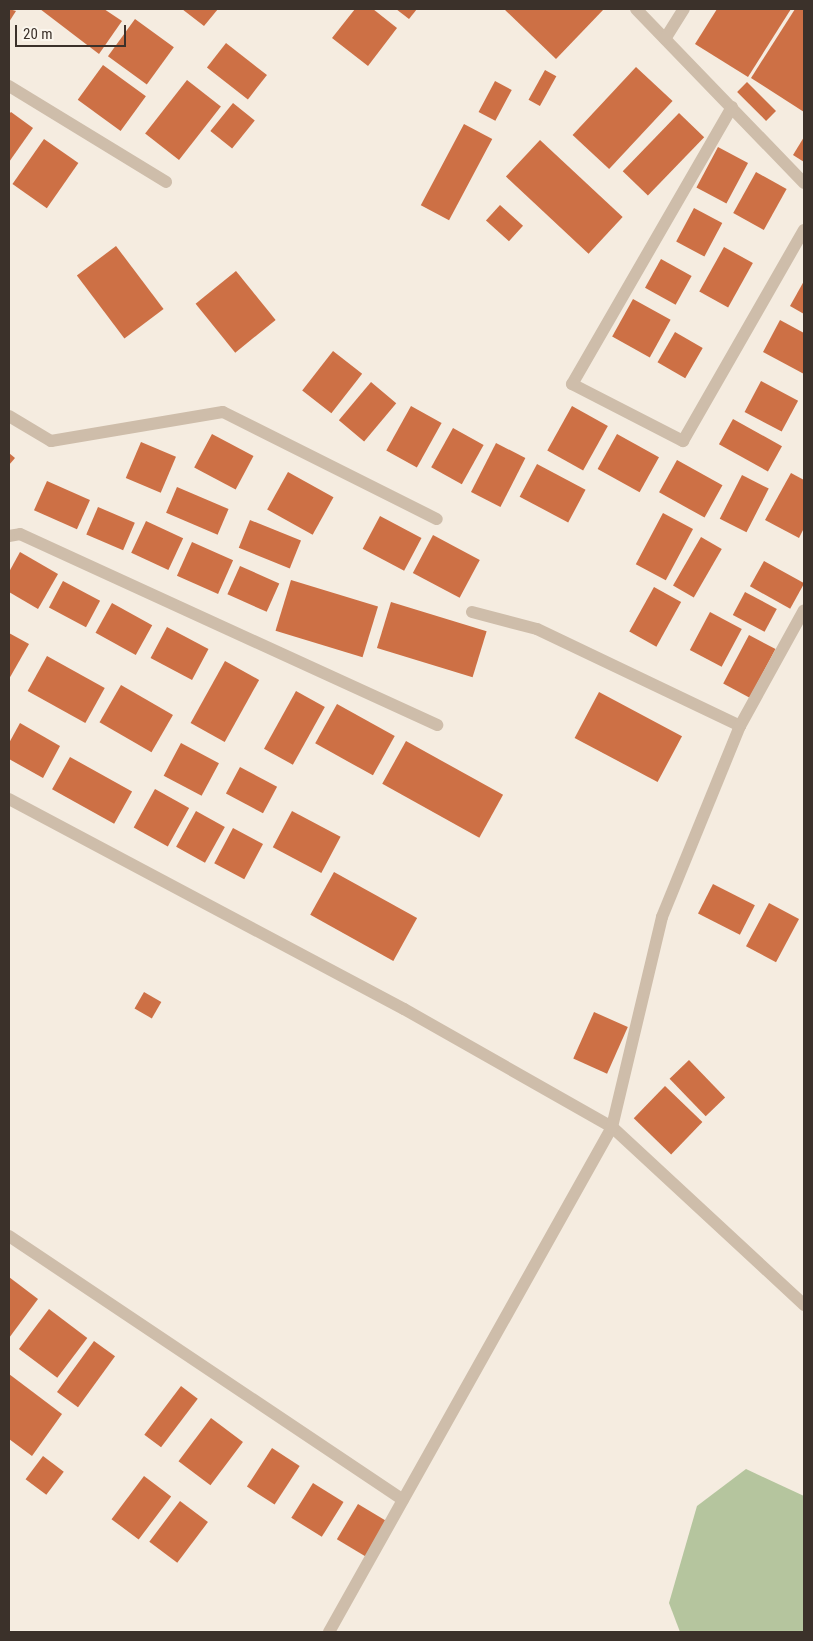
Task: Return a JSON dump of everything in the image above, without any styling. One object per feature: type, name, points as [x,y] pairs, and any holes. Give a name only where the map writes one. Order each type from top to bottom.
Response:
[{"type":"street","points":[[636,9],[804,182]]},
{"type":"street","points":[[665,39],[684,9]]},
{"type":"street","points":[[9,86],[166,182]]},
{"type":"street","points":[[732,107],[572,384],[683,441],[804,230]]},
{"type":"street","points":[[9,416],[51,441],[222,412],[437,519]]},
{"type":"street","points":[[9,536],[20,534],[437,725]]},
{"type":"street","points":[[329,1632],[612,1127],[662,917],[740,726],[804,610]]},
{"type":"street","points":[[472,612],[555,637],[740,726]]},
{"type":"street","points":[[9,799],[404,1009],[612,1127],[804,1304]]},
{"type":"street","points":[[9,1236],[403,1500]]},
{"type":"green space","points":[[746,1469],[804,1496],[804,1632],[680,1632],[669,1603],[697,1506]]},
{"type":"building","points":[[9,9],[16,11],[9,22]]},
{"type":"building","points":[[40,9],[104,9],[122,21],[99,54]]},
{"type":"building","points":[[182,9],[218,9],[204,26]]},
{"type":"building","points":[[355,9],[373,9],[397,28],[368,66],[332,38]]},
{"type":"building","points":[[396,9],[417,9],[409,19]]},
{"type":"building","points":[[504,9],[604,9],[556,59]]},
{"type":"building","points":[[717,9],[791,9],[748,77],[695,44]]},
{"type":"building","points":[[795,9],[804,9],[804,112],[751,78]]},
{"type":"building","points":[[135,19],[174,47],[147,84],[108,56]]},
{"type":"building","points":[[226,43],[267,75],[248,99],[207,67]]},
{"type":"building","points":[[103,65],[146,96],[121,131],[78,100]]},
{"type":"building","points":[[636,67],[673,101],[609,169],[573,135]]},
{"type":"building","points":[[545,70],[556,76],[540,106],[529,100]]},
{"type":"building","points":[[187,80],[221,106],[179,160],[145,134]]},
{"type":"building","points":[[495,81],[512,90],[495,121],[479,112]]},
{"type":"building","points":[[747,82],[776,111],[766,121],[737,92]]},
{"type":"building","points":[[233,103],[255,121],[232,149],[210,131]]},
{"type":"building","points":[[11,112],[33,128],[9,162],[9,114]]},
{"type":"building","points":[[679,113],[704,137],[648,196],[623,171]]},
{"type":"building","points":[[464,124],[492,139],[449,220],[421,205]]},
{"type":"building","points":[[804,137],[804,162],[793,155]]},
{"type":"building","points":[[44,139],[78,163],[47,208],[12,184]]},
{"type":"building","points":[[540,140],[623,217],[589,254],[506,177]]},
{"type":"building","points":[[718,147],[748,163],[726,204],[696,188]]},
{"type":"building","points":[[756,172],[787,189],[764,230],[733,213]]},
{"type":"building","points":[[500,205],[523,226],[509,241],[486,221]]},
{"type":"building","points":[[694,208],[722,223],[704,257],[676,242]]},
{"type":"building","points":[[116,246],[164,309],[124,339],[77,275]]},
{"type":"building","points":[[724,247],[753,263],[728,308],[699,292]]},
{"type":"building","points":[[661,259],[692,276],[676,305],[645,288]]},
{"type":"building","points":[[236,271],[276,320],[235,353],[196,304]]},
{"type":"building","points":[[804,281],[804,314],[790,306]]},
{"type":"building","points":[[633,299],[671,320],[650,357],[612,337]]},
{"type":"building","points":[[780,320],[804,333],[804,374],[763,352]]},
{"type":"building","points":[[675,332],[703,348],[685,378],[658,362]]},
{"type":"building","points":[[333,351],[362,374],[331,413],[302,390]]},
{"type":"building","points":[[761,381],[798,401],[782,432],[745,412]]},
{"type":"building","points":[[371,382],[396,403],[364,442],[339,420]]},
{"type":"building","points":[[411,406],[442,423],[417,468],[386,451]]},
{"type":"building","points":[[572,406],[608,426],[583,470],[547,451]]},
{"type":"building","points":[[733,419],[782,446],[768,472],[719,444]]},
{"type":"building","points":[[453,428],[484,445],[462,484],[431,467]]},
{"type":"building","points":[[212,434],[253,456],[236,490],[194,468]]},
{"type":"building","points":[[617,434],[659,457],[640,492],[598,469]]},
{"type":"building","points":[[141,442],[176,457],[161,493],[126,478]]},
{"type":"building","points":[[496,443],[525,458],[500,507],[471,492]]},
{"type":"building","points":[[9,453],[15,458],[9,465]]},
{"type":"building","points":[[677,460],[722,485],[705,518],[659,492]]},
{"type":"building","points":[[537,464],[586,490],[568,522],[520,497]]},
{"type":"building","points":[[288,472],[333,497],[313,535],[267,510]]},
{"type":"building","points":[[791,473],[804,480],[804,528],[799,538],[765,520]]},
{"type":"building","points":[[742,475],[769,489],[746,532],[720,519]]},
{"type":"building","points":[[47,481],[90,500],[77,529],[34,510]]},
{"type":"building","points":[[177,487],[229,509],[218,535],[166,513]]},
{"type":"building","points":[[98,507],[135,523],[123,550],[86,535]]},
{"type":"building","points":[[663,513],[693,529],[666,580],[636,564]]},
{"type":"building","points":[[380,516],[421,538],[404,571],[363,549]]},
{"type":"building","points":[[250,520],[301,541],[290,568],[239,548]]},
{"type":"building","points":[[146,521],[183,538],[168,570],[131,553]]},
{"type":"building","points":[[433,535],[480,560],[460,598],[413,573]]},
{"type":"building","points":[[701,537],[722,549],[694,597],[673,585]]},
{"type":"building","points":[[192,542],[233,560],[218,594],[177,576]]},
{"type":"building","points":[[20,552],[58,574],[38,609],[9,592],[9,572]]},
{"type":"building","points":[[764,561],[804,583],[790,609],[750,586]]},
{"type":"building","points":[[240,566],[279,583],[267,612],[227,594]]},
{"type":"building","points":[[291,580],[378,607],[363,657],[276,631]]},
{"type":"building","points":[[63,581],[100,601],[86,627],[49,607]]},
{"type":"building","points":[[654,587],[681,602],[656,647],[629,632]]},
{"type":"building","points":[[745,592],[777,609],[765,632],[733,615]]},
{"type":"building","points":[[391,602],[487,631],[473,677],[377,648]]},
{"type":"building","points":[[112,603],[152,625],[136,655],[96,633]]},
{"type":"building","points":[[710,612],[742,629],[722,667],[690,650]]},
{"type":"building","points":[[167,627],[208,649],[192,680],[151,658]]},
{"type":"building","points":[[9,633],[29,644],[9,679]]},
{"type":"building","points":[[749,635],[775,649],[750,698],[723,684]]},
{"type":"building","points":[[47,656],[105,688],[85,723],[28,691]]},
{"type":"building","points":[[225,661],[259,680],[225,742],[191,723]]},
{"type":"building","points":[[121,685],[173,715],[151,752],[100,722]]},
{"type":"building","points":[[296,691],[325,707],[293,765],[264,749]]},
{"type":"building","points":[[599,692],[682,736],[658,782],[575,738]]},
{"type":"building","points":[[337,704],[395,736],[373,775],[315,743]]},
{"type":"building","points":[[20,723],[60,746],[43,778],[9,759],[9,743]]},
{"type":"building","points":[[406,741],[503,795],[479,838],[382,784]]},
{"type":"building","points":[[181,743],[219,763],[202,796],[164,776]]},
{"type":"building","points":[[70,757],[132,791],[114,824],[52,789]]},
{"type":"building","points":[[240,767],[277,787],[263,813],[226,793]]},
{"type":"building","points":[[155,789],[189,808],[168,846],[134,827]]},
{"type":"building","points":[[196,811],[225,827],[205,863],[176,847]]},
{"type":"building","points":[[292,811],[341,837],[321,873],[273,847]]},
{"type":"building","points":[[233,828],[263,844],[244,879],[214,863]]},
{"type":"building","points":[[334,872],[417,918],[393,961],[310,915]]},
{"type":"building","points":[[713,884],[755,905],[740,935],[698,913]]},
{"type":"building","points":[[769,903],[799,919],[776,962],[746,946]]},
{"type":"building","points":[[144,992],[161,1002],[152,1018],[135,1008]]},
{"type":"building","points":[[594,1012],[628,1027],[607,1074],[573,1059]]},
{"type":"building","points":[[689,1060],[725,1097],[706,1116],[670,1079]]},
{"type":"building","points":[[665,1086],[702,1122],[671,1154],[634,1118]]},
{"type":"building","points":[[9,1277],[38,1299],[9,1338]]},
{"type":"building","points":[[49,1309],[87,1338],[57,1378],[19,1349]]},
{"type":"building","points":[[94,1341],[115,1356],[78,1407],[57,1392]]},
{"type":"building","points":[[9,1374],[62,1414],[32,1456],[9,1439]]},
{"type":"building","points":[[181,1386],[198,1399],[161,1447],[144,1435]]},
{"type":"building","points":[[211,1418],[243,1442],[210,1485],[179,1461]]},
{"type":"building","points":[[272,1448],[300,1466],[275,1505],[247,1487]]},
{"type":"building","points":[[43,1456],[64,1472],[46,1495],[26,1479]]},
{"type":"building","points":[[144,1476],[171,1496],[139,1540],[112,1519]]},
{"type":"building","points":[[313,1483],[344,1502],[322,1537],[291,1518]]},
{"type":"building","points":[[180,1501],[208,1522],[177,1563],[149,1542]]},
{"type":"building","points":[[358,1504],[388,1522],[367,1557],[337,1539]]}]
